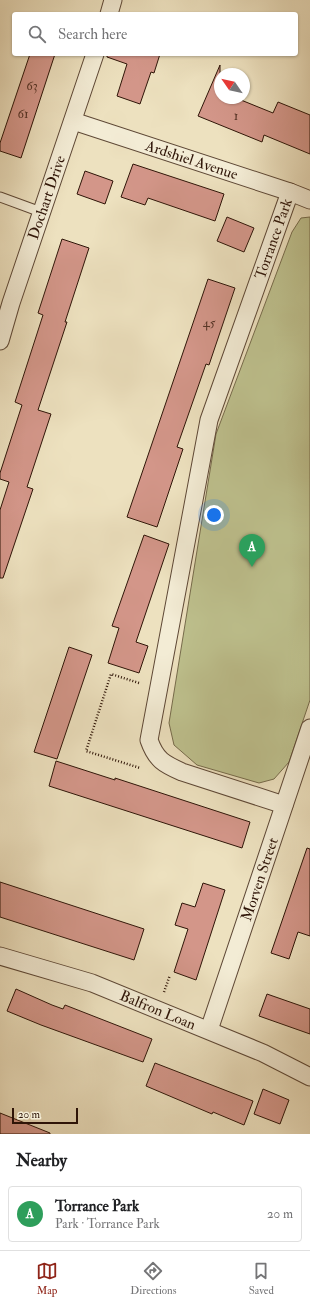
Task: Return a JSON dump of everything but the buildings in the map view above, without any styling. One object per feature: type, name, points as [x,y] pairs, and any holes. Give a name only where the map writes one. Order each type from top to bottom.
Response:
[{"type":"street","points":[[109,12],[113,0]]},
{"type":"street","name":"Dochart Drive","points":[[0,341],[11,303],[94,56]]},
{"type":"street","name":"Ardshiel Avenue","points":[[73,121],[290,192],[310,200]]},
{"type":"street","name":"Torrance Park","points":[[284,805],[182,772],[166,765],[154,754],[149,740],[209,420],[290,192]]},
{"type":"street","name":"Morven Street","points":[[209,1030],[310,728]]},
{"type":"street","name":"Balfron Loan","points":[[0,956],[92,983],[263,1053],[310,1077]]},
{"type":"lane","points":[[0,197],[42,212]]},
{"type":"path","points":[[159,689],[111,674],[86,751],[144,769],[161,761]]},
{"type":"green space","points":[[310,217],[310,700],[289,762],[274,779],[259,783],[197,765],[174,745],[169,723],[216,434],[292,232],[301,218]]},
{"type":"place","name":"Torrance Park","points":[[252,567]]}]
